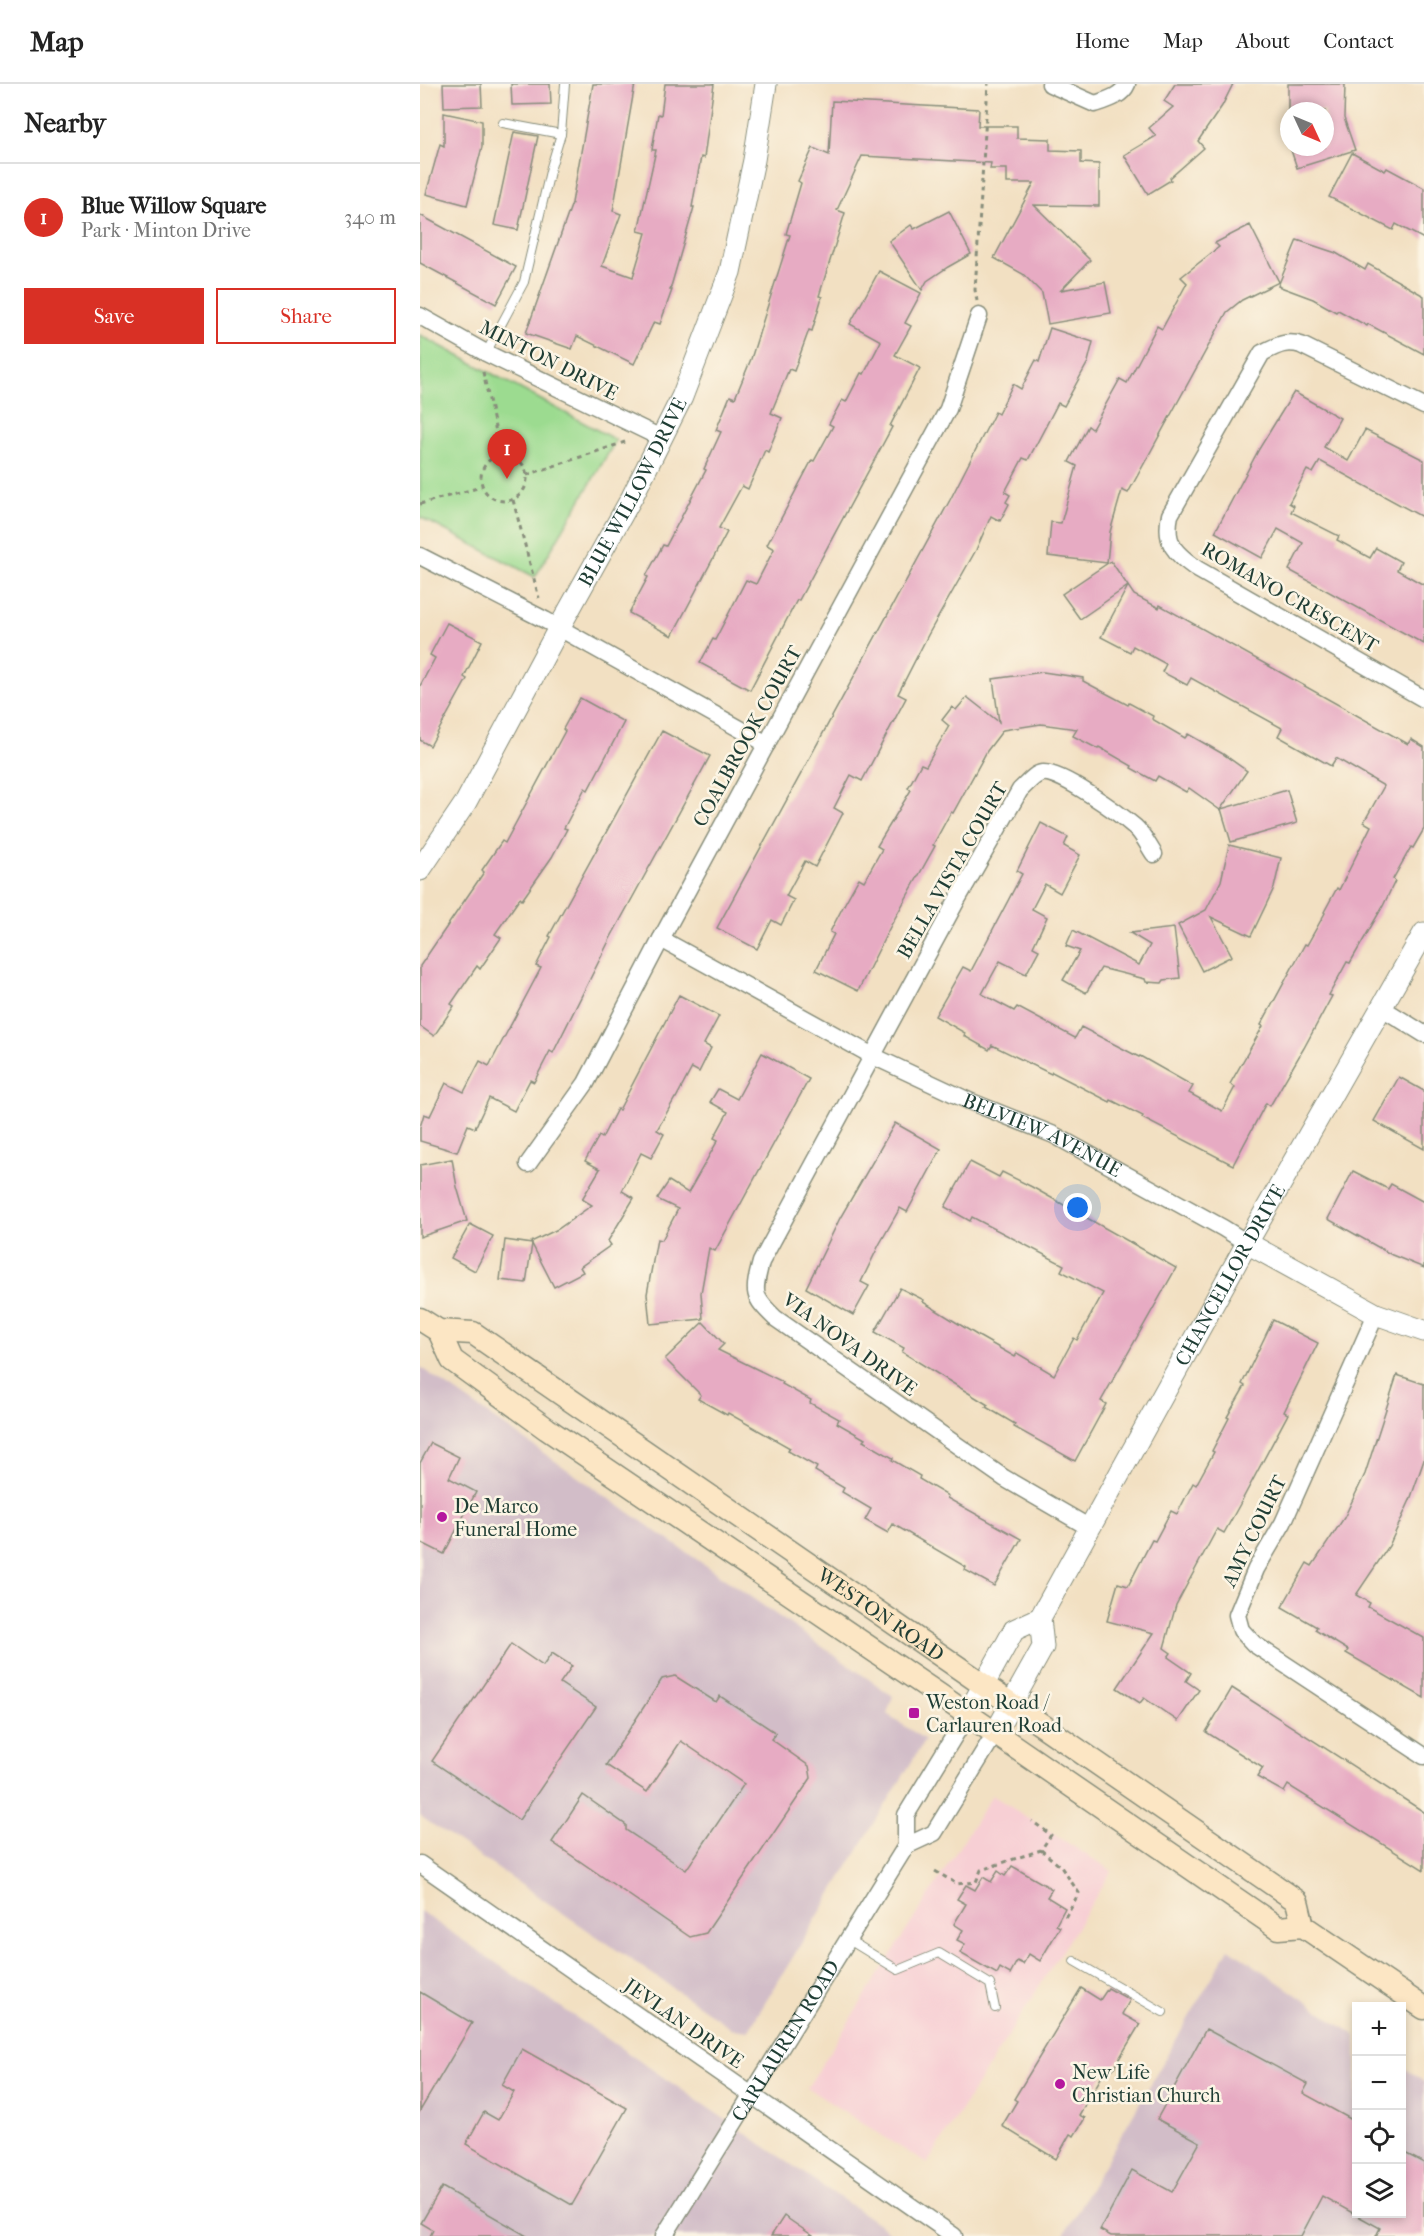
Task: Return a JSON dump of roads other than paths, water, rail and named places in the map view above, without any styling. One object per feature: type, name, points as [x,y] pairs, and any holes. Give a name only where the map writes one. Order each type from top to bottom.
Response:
[{"type":"main road","name":"WESTON ROAD","points":[[420,1319],[439,1331],[473,1333],[1297,1901],[1303,1926],[1278,1928],[547,1429],[452,1360],[439,1331]]},
{"type":"main road","points":[[1303,1926],[1424,2008]]},
{"type":"street","name":"BLUE WILLOW DRIVE","points":[[420,870],[466,802],[552,624],[632,497],[655,436],[687,386],[730,272],[754,160],[766,84]]},
{"type":"street","points":[[1050,84],[1095,104],[1112,98],[1128,84]]},
{"type":"street","name":"MINTON DRIVE","points":[[420,315],[482,350],[655,436]]},
{"type":"street","name":"COALBROOK COURT","points":[[528,1164],[586,1083],[661,939],[948,409],[979,316]]},
{"type":"street","name":"ROMANO CRESCENT","points":[[1424,406],[1301,345],[1289,341],[1278,345],[1262,353],[1170,515],[1168,524],[1168,536],[1172,548],[1197,568],[1424,699]]},
{"type":"street","points":[[420,556],[552,624],[767,744]]},
{"type":"street","name":"BELLA VISTA COURT","points":[[873,1056],[958,898],[1020,790],[1035,777],[1042,773],[1052,775],[1102,802],[1137,829],[1154,854]]},
{"type":"street","name":"CHANCELLOR DRIVE","points":[[1040,1618],[1247,1243],[1424,933]]},
{"type":"street","name":"BELVIEW AVENUE","points":[[661,939],[873,1056],[969,1101],[1054,1135],[1376,1314],[1424,1331]]},
{"type":"street","points":[[1382,1008],[1424,1034]]},
{"type":"street","name":"VIA NOVA DRIVE","points":[[873,1056],[761,1262],[755,1284],[755,1295],[775,1318],[984,1465],[1090,1528]]},
{"type":"street","name":"AMY COURT","points":[[1376,1314],[1288,1513],[1256,1569],[1237,1615],[1241,1630],[1254,1644],[1424,1755]]},
{"type":"street","points":[[1040,1618],[1043,1647],[994,1735],[934,1833],[906,1846],[906,1815],[967,1715],[1014,1630],[1040,1618]]},
{"type":"street","name":"CARLAUREN ROAD","points":[[664,2236],[906,1846]]},
{"type":"street","name":"JEVLAN DRIVE","points":[[420,1864],[954,2236]]},
{"type":"lane","points":[[482,350],[524,282],[561,134],[565,84]]},
{"type":"lane","points":[[503,123],[561,134]]},
{"type":"lane","points":[[849,1940],[898,1970],[939,1953],[990,1984],[995,2008]]},
{"type":"lane","points":[[1074,1961],[1163,2012]]},
{"type":"place","name":"Blue Willow Square","points":[[507,479]]},
{"type":"place","name":"De Marco Funeral Home","points":[[442,1517]]},
{"type":"place","name":"Weston Road / Carlauren Road","points":[[914,1713]]},
{"type":"place","name":"New Life Christian Church","points":[[1060,2084]]}]
